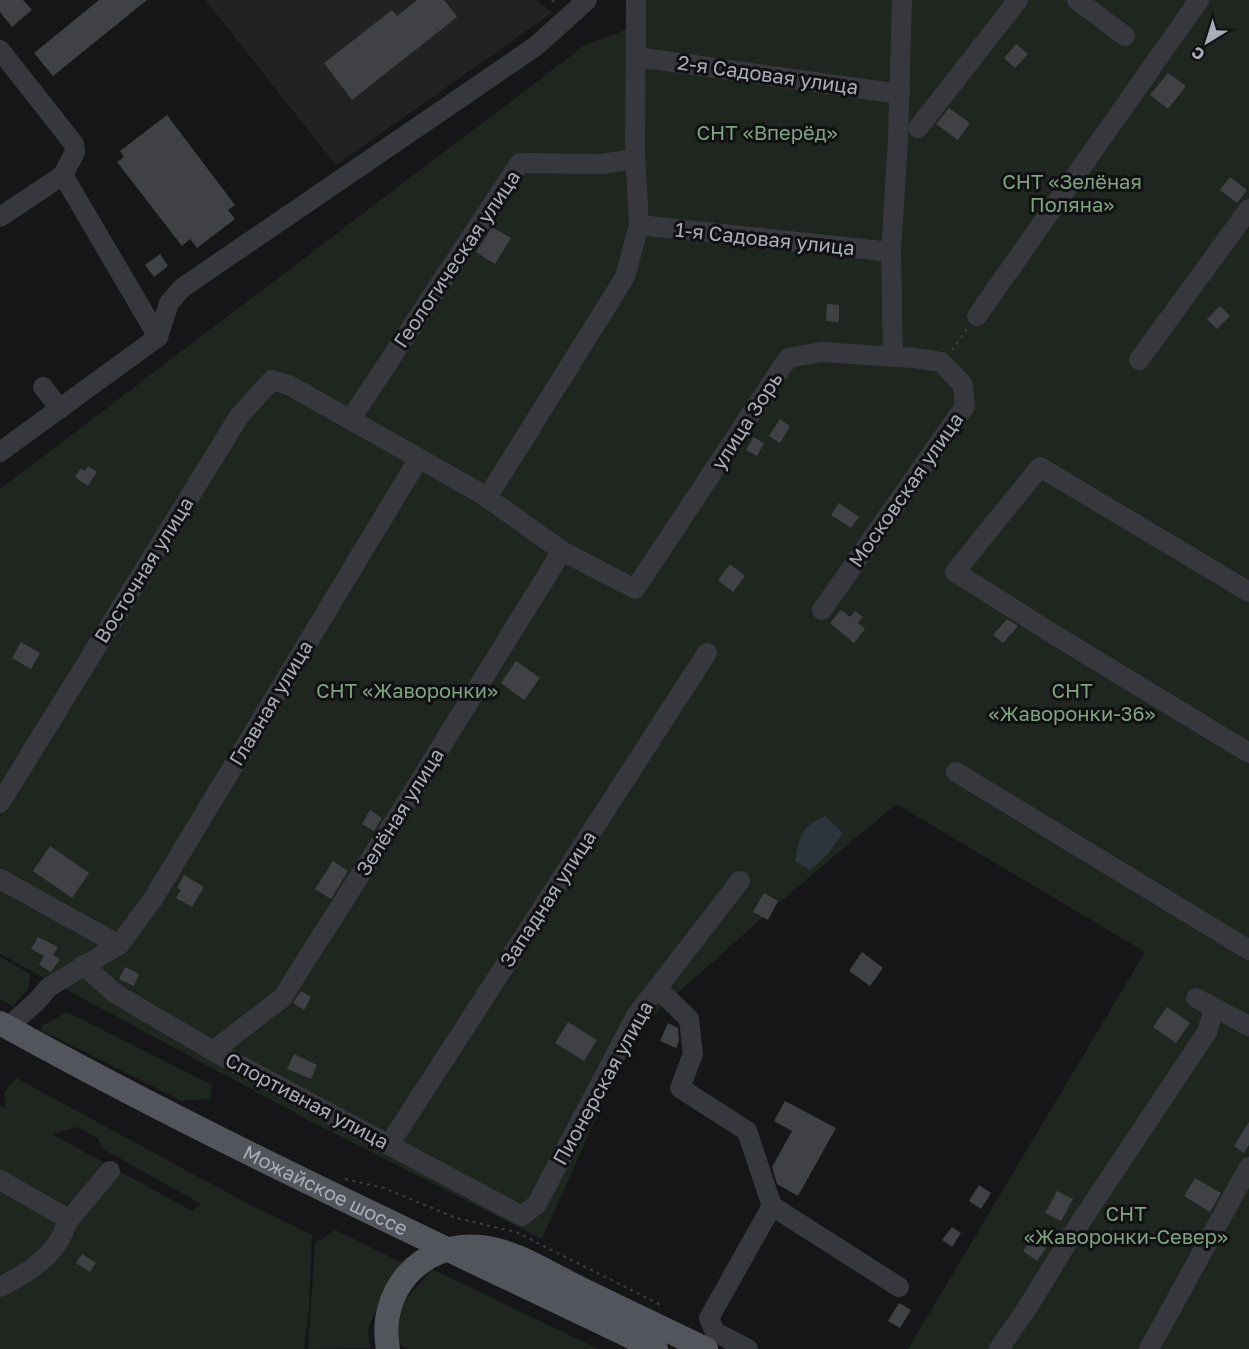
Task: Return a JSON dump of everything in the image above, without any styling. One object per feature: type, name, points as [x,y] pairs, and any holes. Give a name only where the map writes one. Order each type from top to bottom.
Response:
[{"type":"main road","name":"Можайское шоссе","points":[[3,1030],[112,1101],[623,1349]]},
{"type":"main road","name":"Можайское шоссе","points":[[3,1030],[232,1145],[656,1349]]},
{"type":"main road","points":[[388,1349],[387,1315],[391,1297],[400,1283],[412,1268],[442,1251],[460,1246],[503,1252],[706,1349]]},
{"type":"street","points":[[0,452],[158,338],[169,303],[182,288],[536,46],[587,0]]},
{"type":"street","points":[[487,498],[625,277],[639,225],[635,159],[636,0]]},
{"type":"street","points":[[893,357],[891,252],[900,94],[902,0]]},
{"type":"street","points":[[918,128],[1018,0]]},
{"type":"street","points":[[1077,0],[1125,36]]},
{"type":"street","points":[[977,316],[1199,0]]},
{"type":"street","points":[[0,50],[74,144],[75,152],[63,175],[0,217]]},
{"type":"street","name":"2-я Садовая улица","points":[[636,57],[900,94]]},
{"type":"street","name":"Геологическая улица","points":[[350,420],[520,164],[601,164],[635,159]]},
{"type":"street","points":[[63,175],[158,338]]},
{"type":"street","points":[[1139,360],[1249,209]]},
{"type":"street","name":"1-я Садовая улица","points":[[639,225],[891,252]]},
{"type":"street","name":"улица Зорь","points":[[562,550],[635,589],[788,358],[821,352],[941,362]]},
{"type":"street","name":"Московская улица","points":[[822,610],[965,406],[963,385],[941,362]]},
{"type":"street","name":"Восточная улица","points":[[0,803],[240,415],[272,380],[289,385],[350,420]]},
{"type":"street","points":[[43,387],[60,409]]},
{"type":"street","points":[[350,420],[487,498],[562,550]]},
{"type":"street","name":"Главная улица","points":[[118,945],[160,889],[419,458]]},
{"type":"street","points":[[1249,592],[1040,467],[956,572],[1249,753]]},
{"type":"street","name":"Зелёная улица","points":[[213,1051],[282,998],[411,795],[562,550]]},
{"type":"street","name":"Западная улица","points":[[389,1145],[707,654]]},
{"type":"street","points":[[956,772],[1249,950]]},
{"type":"street","points":[[0,879],[118,945]]},
{"type":"street","name":"Пионерская улица","points":[[537,1204],[637,1014],[740,881]]},
{"type":"street","points":[[3,1030],[37,1001],[49,987],[118,945]]},
{"type":"street","name":"Спортивная улица","points":[[83,965],[116,994],[213,1051],[522,1216],[537,1204]]},
{"type":"street","points":[[657,988],[688,1018],[693,1054],[680,1088],[747,1131],[772,1206],[899,1287]]},
{"type":"street","points":[[1196,998],[1249,1026]]},
{"type":"street","points":[[999,1349],[1207,1032],[1214,1009]]},
{"type":"street","points":[[1149,1349],[1249,1167]]},
{"type":"street","points":[[0,1287],[40,1264],[56,1243],[67,1222],[110,1171]]},
{"type":"street","points":[[0,1180],[63,1216],[67,1222]]},
{"type":"street","points":[[748,1349],[715,1332],[711,1328],[709,1318],[772,1206]]},
{"type":"path","points":[[941,362],[977,316]]},
{"type":"path","points":[[336,1177],[384,1188],[456,1218],[516,1232],[660,1305]]},
{"type":"shaded area","points":[[536,0],[552,13],[336,165],[206,1]]},
{"type":"shaded area","points":[[825,816],[843,833],[829,853],[810,870],[795,861],[798,845],[806,828]]},
{"type":"green space","name":"СНТ «Жаворонки»","points":[[630,0],[1249,0],[1249,1349],[908,1349],[1145,952],[896,804],[788,895],[635,1031],[542,1239],[312,1122],[0,954],[0,489],[585,45],[630,28]]},
{"type":"green space","points":[[0,957],[31,974],[28,989],[13,1006],[0,999]]},
{"type":"green space","points":[[67,1012],[212,1085],[210,1099],[181,1101],[41,1030],[42,1025]]},
{"type":"green space","points":[[16,1078],[241,1200],[312,1235],[309,1306],[304,1349],[0,1349],[0,1106],[6,1108],[4,1093]],"holes":[[[77,1127],[98,1138],[103,1149],[201,1204],[192,1211],[52,1134]]]},
{"type":"green space","points":[[335,1230],[405,1264],[388,1281],[379,1302],[368,1329],[370,1348],[308,1349],[315,1243]]},
{"type":"green space","points":[[432,1269],[598,1349],[407,1349],[395,1342],[400,1306]]},
{"type":"building","points":[[0,0],[23,0],[32,10],[12,27],[0,12]]},
{"type":"building","points":[[99,0],[147,0],[53,76],[34,53]]},
{"type":"building","points":[[417,0],[444,0],[457,17],[352,100],[324,63],[392,10],[397,16]]},
{"type":"building","points":[[1016,44],[1028,54],[1015,68],[1004,58]]},
{"type":"building","points":[[1168,73],[1186,86],[1168,109],[1150,95]]},
{"type":"building","points":[[949,108],[970,123],[958,140],[936,124]]},
{"type":"building","points":[[167,115],[235,205],[228,210],[235,219],[197,248],[190,239],[182,246],[117,162],[124,157],[120,151]]},
{"type":"building","points":[[1230,177],[1247,190],[1237,203],[1220,190]]},
{"type":"building","points":[[492,227],[511,238],[495,264],[476,252]]},
{"type":"building","points":[[160,254],[168,266],[154,277],[145,265]]},
{"type":"building","points":[[827,304],[839,305],[839,322],[826,321]]},
{"type":"building","points":[[1220,306],[1230,316],[1217,329],[1207,319]]},
{"type":"building","points":[[780,419],[790,426],[780,443],[769,436]]},
{"type":"building","points":[[753,437],[764,443],[757,456],[746,450]]},
{"type":"building","points":[[88,466],[97,472],[88,486],[75,477],[81,468],[85,471]]},
{"type":"building","points":[[839,503],[859,517],[851,528],[831,515]]},
{"type":"building","points":[[730,564],[745,576],[733,592],[718,580]]},
{"type":"building","points":[[841,610],[850,617],[855,611],[863,617],[858,623],[865,629],[854,643],[830,623]]},
{"type":"building","points":[[1007,619],[1018,626],[1003,643],[993,635]]},
{"type":"building","points":[[21,642],[40,653],[31,669],[12,658]]},
{"type":"building","points":[[516,661],[540,678],[524,700],[501,683]]},
{"type":"building","points":[[370,810],[382,818],[374,831],[362,824]]},
{"type":"building","points":[[50,846],[89,873],[72,898],[33,871]]},
{"type":"building","points":[[333,861],[348,871],[331,899],[315,889]]},
{"type":"building","points":[[184,875],[204,887],[192,907],[176,898],[181,890],[177,888]]},
{"type":"building","points":[[764,893],[778,901],[768,920],[753,912]]},
{"type":"building","points":[[38,937],[58,947],[53,955],[60,959],[51,972],[39,965],[44,956],[31,949]]},
{"type":"building","points":[[862,952],[883,968],[870,986],[849,971]]},
{"type":"building","points":[[125,967],[139,974],[134,986],[119,979]]},
{"type":"building","points":[[301,991],[311,997],[304,1010],[293,1003]]},
{"type":"building","points":[[1167,1007],[1190,1023],[1176,1043],[1153,1027]]},
{"type":"building","points":[[568,1022],[597,1040],[584,1061],[555,1043]]},
{"type":"building","points":[[668,1023],[678,1028],[679,1041],[676,1048],[660,1041]]},
{"type":"building","points":[[294,1054],[317,1065],[311,1079],[287,1069]]},
{"type":"building","points":[[785,1101],[836,1128],[798,1196],[777,1184],[772,1167],[792,1131],[774,1121]]},
{"type":"building","points":[[1249,1122],[1249,1145],[1244,1153],[1234,1146]]},
{"type":"building","points":[[1195,1178],[1221,1193],[1210,1212],[1184,1196]]},
{"type":"building","points":[[979,1185],[991,1193],[981,1209],[969,1201]]},
{"type":"building","points":[[1057,1191],[1073,1199],[1061,1221],[1045,1213]]},
{"type":"building","points":[[952,1227],[961,1233],[952,1247],[942,1240]]},
{"type":"building","points":[[1032,1238],[1046,1248],[1037,1261],[1023,1251]]},
{"type":"building","points":[[82,1254],[96,1263],[90,1272],[76,1263]]},
{"type":"building","points":[[899,1303],[911,1310],[900,1328],[888,1321]]},
{"type":"park label","name":"СНТ «Вперёд»","points":[[767,133]]},
{"type":"park label","name":"СНТ «Зелёная Поляна»","points":[[1072,194]]},
{"type":"park label","name":"СНТ «Жаворонки-36»","points":[[1072,702]]},
{"type":"park label","name":"СНТ «Жаворонки-Север»","points":[[1126,1226]]}]
